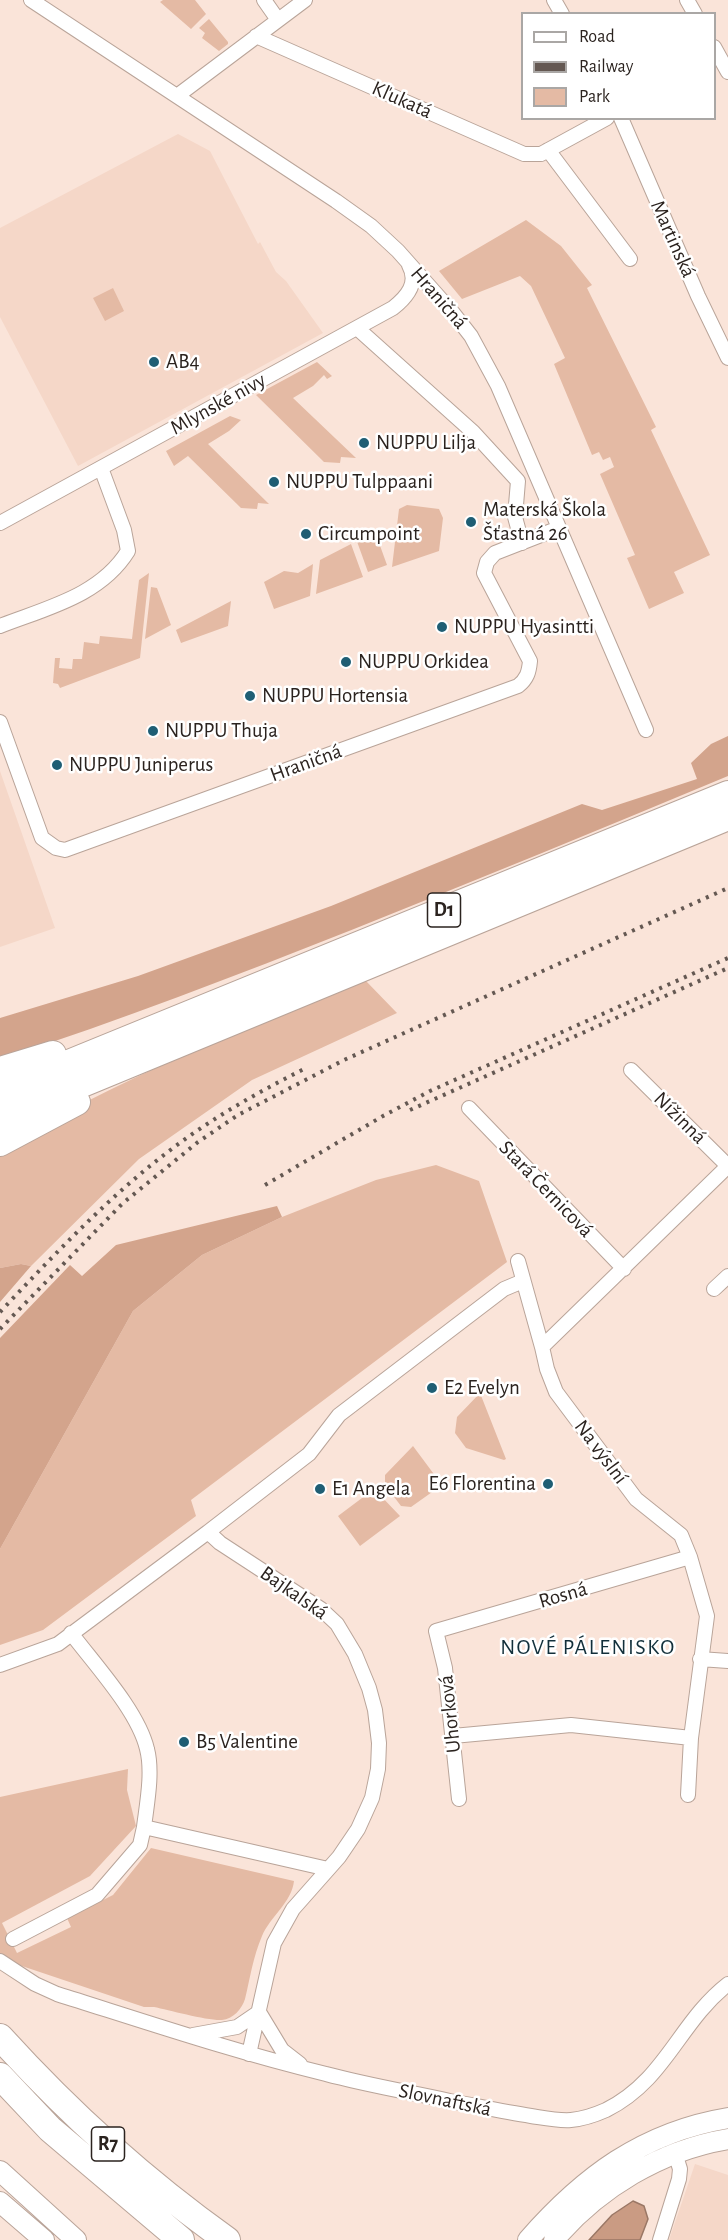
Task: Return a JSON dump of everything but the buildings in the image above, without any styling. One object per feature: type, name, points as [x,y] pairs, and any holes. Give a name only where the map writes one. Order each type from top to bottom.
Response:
[{"type":"highway","name":"D1","points":[[0,1118],[129,1052],[728,794]]},
{"type":"highway","name":"D1","points":[[0,1091],[129,1052],[728,817]]},
{"type":"highway","points":[[0,1070],[68,1049],[129,1052]]},
{"type":"highway","points":[[0,1143],[106,1087],[129,1052]]},
{"type":"highway","name":"R7","points":[[0,2037],[69,2109],[119,2154],[227,2240]]},
{"type":"highway","name":"R7","points":[[0,2076],[50,2129],[181,2240]]},
{"type":"main road","points":[[528,2240],[545,2220],[592,2176],[626,2154],[665,2134],[693,2125],[728,2118]]},
{"type":"main road","points":[[554,2240],[584,2210],[624,2179],[653,2162],[675,2153],[728,2139]]},
{"type":"main road","points":[[0,2170],[76,2240]]},
{"type":"main road","points":[[0,2202],[44,2240]]},
{"type":"street","name":"Hraničná","points":[[31,0],[336,201],[378,233],[438,295],[471,336],[490,370],[646,730]]},
{"type":"street","points":[[264,0],[279,20]]},
{"type":"street","points":[[177,96],[305,0]]},
{"type":"street","name":"Kľukatá","points":[[256,36],[519,152],[536,155],[603,120]]},
{"type":"street","points":[[719,55],[728,72]]},
{"type":"street","name":"Martinská","points":[[622,120],[698,296],[728,358]]},
{"type":"street","points":[[548,150],[630,259]]},
{"type":"street","name":"Hraničná","points":[[405,297],[410,289],[413,276],[406,261]]},
{"type":"street","points":[[405,297],[438,295]]},
{"type":"street","name":"Mlynské nivy","points":[[0,523],[393,308],[405,297]]},
{"type":"street","points":[[357,328],[473,432],[518,481],[515,518],[522,543],[559,528]]},
{"type":"street","points":[[0,626],[73,598],[100,582],[119,565],[128,551],[124,530],[101,468]]},
{"type":"street","name":"Hraničná","points":[[0,722],[42,838],[56,848],[65,850],[518,686],[525,680],[530,670],[530,661],[484,573],[487,562],[495,553],[522,543]]},
{"type":"street","name":"Nížinná","points":[[631,1070],[728,1166]]},
{"type":"street","name":"Stará Černicová","points":[[469,1108],[624,1269]]},
{"type":"street","points":[[542,1347],[728,1166]]},
{"type":"street","name":"Na výslní","points":[[518,1261],[547,1369],[556,1392],[636,1499],[681,1535],[690,1557],[707,1616],[700,1659],[688,1795]]},
{"type":"street","points":[[714,1289],[728,1276]]},
{"type":"street","points":[[0,1665],[58,1644],[309,1454],[339,1415],[504,1289],[523,1281]]},
{"type":"street","name":"Bajkalská","points":[[208,1532],[220,1543],[321,1609],[337,1624],[355,1654],[369,1688],[375,1710],[379,1743],[374,1790],[350,1843],[293,1909],[274,1943],[249,2054]]},
{"type":"street","name":"Rosná","points":[[436,1631],[690,1557]]},
{"type":"street","name":"Uhorková","points":[[436,1631],[445,1668],[459,1799]]},
{"type":"street","points":[[13,1939],[97,1895],[140,1845],[144,1827],[149,1792],[147,1749],[133,1715],[71,1633]]},
{"type":"street","points":[[700,1659],[728,1661]]},
{"type":"street","points":[[453,1737],[571,1725],[692,1738]]},
{"type":"street","points":[[144,1827],[328,1869]]},
{"type":"street","name":"Slovnaftská","points":[[0,1961],[46,1989],[249,2054],[374,2085],[510,2113],[571,2120],[604,2111],[624,2100],[644,2083],[664,2063],[714,1995],[728,1984]]},
{"type":"street","points":[[188,2036],[237,2027],[259,2012],[282,2050],[304,2068]]},
{"type":"street","points":[[660,2240],[679,2180],[680,2169],[675,2153]]},
{"type":"shaded area","points":[[178,134],[210,151],[258,244],[260,242],[276,272],[286,281],[323,333],[78,466],[0,317],[0,228]]},
{"type":"shaded area","points":[[728,736],[728,776],[354,929],[134,1013],[0,1059],[0,1018],[138,976],[331,906],[582,804],[602,810],[697,779],[691,763],[711,744]]},
{"type":"shaded area","points":[[0,771],[55,928],[0,947]]},
{"type":"shaded area","points":[[277,1206],[282,1217],[202,1255],[133,1311],[0,1549],[0,1338],[70,1265],[82,1276],[116,1245]]},
{"type":"shaded area","points":[[21,1264],[31,1266],[0,1302],[0,1268]]},
{"type":"shaded area","points":[[695,2164],[728,2175],[728,2240],[669,2240]]},
{"type":"shaded area","points":[[633,2201],[644,2206],[648,2219],[640,2240],[589,2240],[612,2215]]},
{"type":"green space","points":[[163,0],[195,0],[206,14],[191,29],[160,2]]},
{"type":"green space","points":[[209,19],[228,42],[219,51],[202,38],[205,33],[199,28]]},
{"type":"green space","points":[[526,220],[561,246],[592,285],[587,288],[656,427],[651,430],[710,555],[674,572],[684,593],[649,609],[627,558],[635,555],[600,474],[614,467],[610,457],[603,460],[599,452],[592,455],[554,364],[565,358],[531,286],[520,276],[462,299],[439,271]]},
{"type":"green space","points":[[113,288],[124,311],[105,321],[93,298]]},
{"type":"green space","points":[[317,362],[332,376],[327,379],[324,375],[313,386],[293,398],[356,458],[341,457],[340,463],[324,462],[256,395]]},
{"type":"green space","points":[[230,416],[241,420],[229,431],[208,444],[269,504],[258,503],[257,509],[241,508],[188,456],[174,466],[166,451]]},
{"type":"green space","points":[[407,505],[439,509],[443,518],[439,551],[392,567],[399,509]]},
{"type":"green space","points":[[374,529],[387,565],[368,572],[355,536]]},
{"type":"green space","points":[[351,544],[363,577],[316,594],[320,560]]},
{"type":"green space","points":[[313,564],[310,596],[274,609],[264,582],[284,571],[298,573]]},
{"type":"green space","points":[[149,573],[140,658],[60,688],[58,684],[53,683],[55,658],[60,658],[59,668],[72,669],[73,659],[82,659],[84,642],[99,644],[100,636],[132,639],[139,580]]},
{"type":"green space","points":[[151,587],[157,588],[171,625],[145,639]]},
{"type":"green space","points":[[231,601],[228,626],[181,643],[176,630]]},
{"type":"green space","points":[[365,980],[397,1013],[252,1080],[139,1159],[31,1266],[21,1264],[0,1268],[0,1151],[43,1125],[133,1079]]},
{"type":"green space","points":[[436,1165],[479,1181],[507,1262],[191,1500],[196,1516],[43,1630],[0,1645],[0,1549],[133,1311],[202,1255],[282,1217],[376,1180]]},
{"type":"green space","points":[[480,1393],[506,1459],[504,1460],[466,1448],[455,1433],[457,1417]]},
{"type":"green space","points":[[413,1446],[442,1485],[411,1507],[401,1506],[385,1485],[385,1475]]},
{"type":"green space","points":[[366,1495],[380,1495],[400,1516],[360,1546],[338,1516]]},
{"type":"green space","points":[[128,1769],[127,1790],[136,1826],[90,1876],[2,1923],[17,1953],[71,1927],[67,1918],[113,1895],[151,1848],[294,1881],[285,1903],[262,1936],[244,2003],[230,2018],[216,2020],[144,2007],[4,1960],[0,1955],[0,1797]]},
{"type":"railway","points":[[0,1329],[123,1203],[198,1142],[238,1115],[344,1060],[728,888]]},
{"type":"railway","points":[[265,1185],[430,1091],[728,958]]},
{"type":"railway","points":[[410,1110],[728,968]]},
{"type":"railway","points":[[0,1312],[83,1226],[149,1166],[221,1115],[306,1068]]},
{"type":"place","name":"AB4","points":[[154,362]]},
{"type":"place","name":"NUPPU Lilja","points":[[364,443]]},
{"type":"place","name":"NUPPU Tulppaani","points":[[274,482]]},
{"type":"place","name":"Materská Škola Šťastná 26","points":[[471,522]]},
{"type":"place","name":"Circumpoint","points":[[306,534]]},
{"type":"place","name":"NUPPU Hyasintti","points":[[442,627]]},
{"type":"place","name":"NUPPU Orkidea","points":[[346,662]]},
{"type":"place","name":"NUPPU Hortensia","points":[[250,696]]},
{"type":"place","name":"NUPPU Thuja","points":[[153,731]]},
{"type":"place","name":"NUPPU Juniperus","points":[[57,765]]},
{"type":"place","name":"E2 Evelyn","points":[[432,1388]]},
{"type":"place","name":"E6 Florentina","points":[[548,1484]]},
{"type":"place","name":"E1 Angela","points":[[320,1489]]},
{"type":"place","name":"B5 Valentine","points":[[184,1742]]},
{"type":"district","name":"NOVÉ PÁLENISKO","points":[[588,1647]]}]
